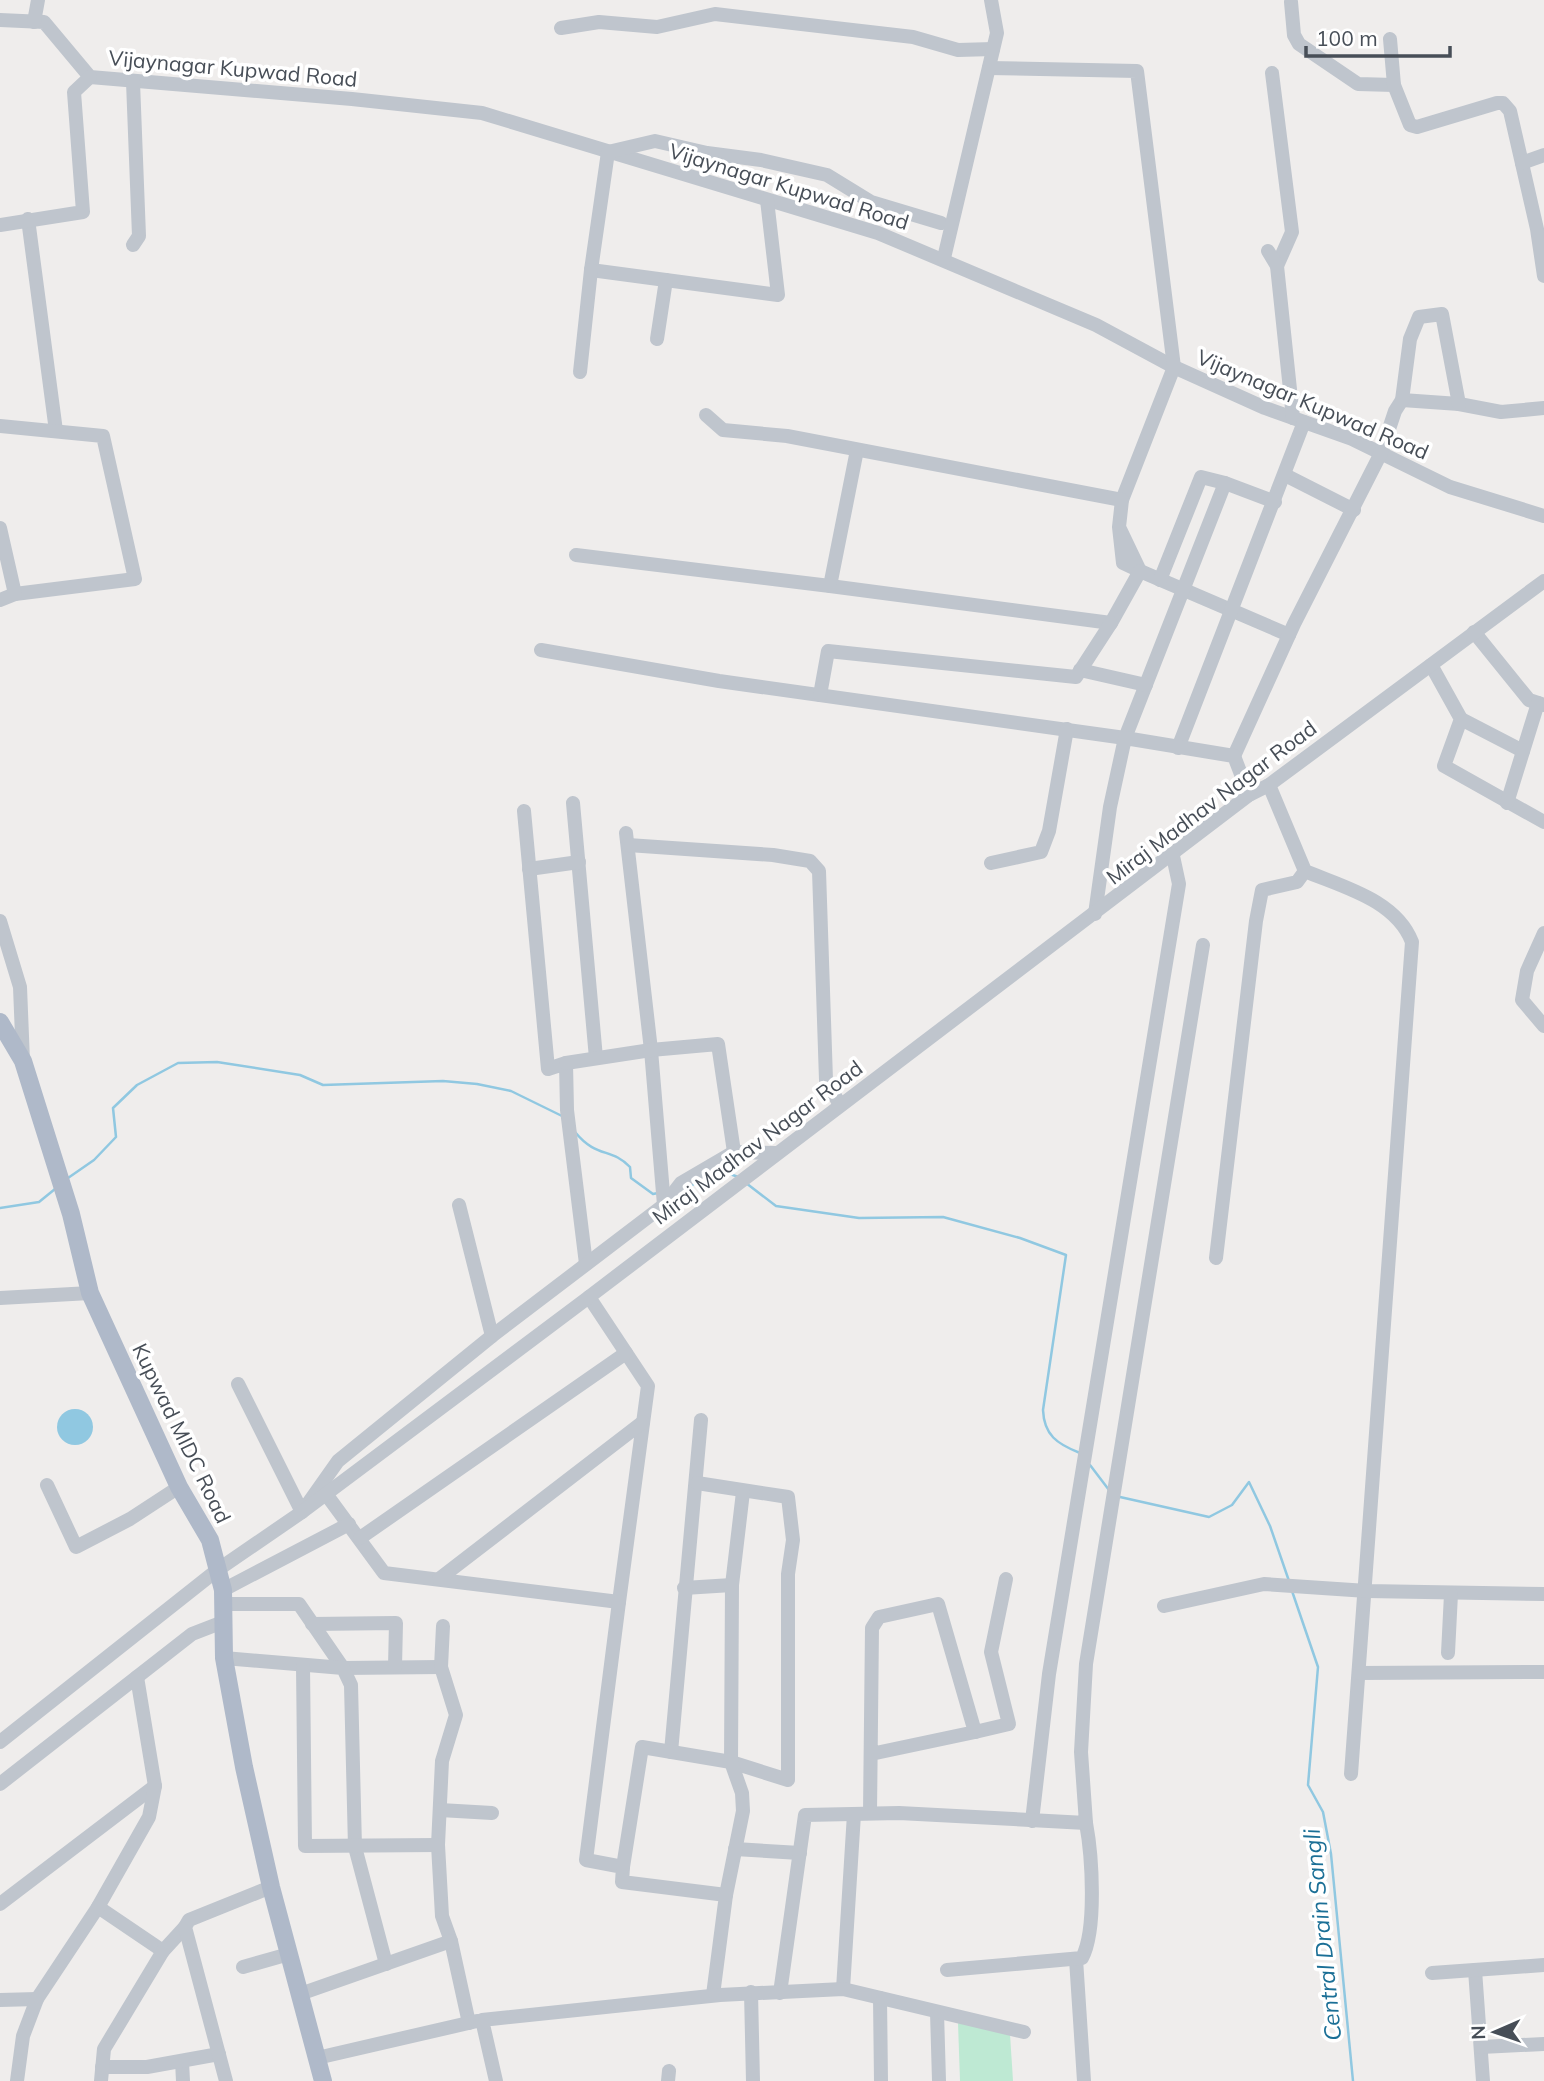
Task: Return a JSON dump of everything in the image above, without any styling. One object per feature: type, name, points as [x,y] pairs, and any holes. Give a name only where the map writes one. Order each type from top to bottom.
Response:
[{"type":"main road","name":"Kupwad MIDC Road","points":[[0,1022],[23,1060],[71,1214],[90,1293],[179,1488],[210,1540],[224,1605],[224,1658],[271,1887],[323,2081]]},
{"type":"street","points":[[0,20],[34,22],[37,0]]},
{"type":"street","points":[[944,258],[997,33],[991,0]]},
{"type":"street","points":[[1291,2],[1294,35],[1299,44],[1358,84],[1394,85]]},
{"type":"street","points":[[561,28],[599,22],[657,27],[715,14],[913,37],[958,50],[993,49]]},
{"type":"street","name":"Vijaynagar Kupwad Road","points":[[34,22],[44,22],[90,77],[482,113],[878,233],[944,258],[1096,325],[1174,367],[1381,453],[1450,487],[1544,516]]},
{"type":"street","points":[[1390,39],[1394,85],[1410,125],[1417,127],[1503,103],[1510,111],[1544,276]]},
{"type":"street","points":[[989,68],[1137,71],[1174,367],[1122,500],[1119,527],[1123,563],[1230,612],[1289,635]]},
{"type":"street","points":[[1272,73],[1292,232],[1277,266]]},
{"type":"street","points":[[0,225],[83,212],[74,92],[90,77]]},
{"type":"street","points":[[132,82],[139,236],[133,245]]},
{"type":"street","points":[[580,372],[590,270],[608,152],[655,141],[706,153],[761,160],[827,175],[871,202],[941,223]]},
{"type":"street","points":[[1522,163],[1544,155]]},
{"type":"street","points":[[590,270],[778,295],[767,200]]},
{"type":"street","points":[[28,219],[56,432]]},
{"type":"street","points":[[1178,748],[1285,475],[1298,420],[1277,266],[1268,251]]},
{"type":"street","points":[[657,339],[666,280]]},
{"type":"street","points":[[1250,795],[1234,756],[1289,635],[1381,453],[1402,400],[1414,324],[1419,317],[1442,314],[1459,404]]},
{"type":"street","points":[[1402,400],[1459,404],[1501,412],[1544,408]]},
{"type":"street","points":[[706,415],[723,430],[787,436],[1122,500]]},
{"type":"street","points":[[0,426],[103,436],[135,579],[15,594],[0,600]]},
{"type":"street","points":[[830,586],[857,450]]},
{"type":"street","points":[[1285,475],[1354,510]]},
{"type":"street","points":[[1160,580],[1201,477],[1275,502]]},
{"type":"street","points":[[1095,914],[1110,807],[1125,737],[1225,483]]},
{"type":"street","points":[[0,528],[15,594]]},
{"type":"street","points":[[576,555],[1111,623]]},
{"type":"street","points":[[820,695],[828,651],[1076,677],[1140,571]]},
{"type":"street","name":"Miraj Madhav Nagar Road","points":[[0,1742],[216,1571],[302,1512],[589,1297],[775,1153],[1173,856],[1250,795],[1269,785],[1544,581]]},
{"type":"street","points":[[1474,632],[1529,701],[1541,704],[1507,803]]},
{"type":"street","points":[[541,650],[820,695],[1125,737],[1234,756]]},
{"type":"street","points":[[1431,665],[1461,719],[1523,751]]},
{"type":"street","points":[[1080,670],[1146,685]]},
{"type":"street","points":[[1461,719],[1444,766],[1544,822]]},
{"type":"street","points":[[991,863],[1041,852],[1049,831],[1067,729]]},
{"type":"street","points":[[1269,785],[1305,871],[1369,897],[1397,919],[1412,942],[1377,1403],[1367,1591],[1351,1774]]},
{"type":"street","points":[[573,803],[596,1058]]},
{"type":"street","points":[[524,811],[548,1069],[596,1058],[718,1044],[734,1152]]},
{"type":"street","points":[[664,1205],[651,1050],[627,839],[810,861],[819,871],[826,1080],[840,1105]]},
{"type":"street","points":[[1032,1821],[1051,1661],[1179,884],[1173,856]]},
{"type":"street","points":[[530,869],[579,862]]},
{"type":"street","points":[[1216,1258],[1256,921],[1262,890],[1297,882],[1305,871]]},
{"type":"street","points":[[0,921],[20,987],[23,1060]]},
{"type":"street","points":[[1544,933],[1527,971],[1522,1000],[1544,1026]]},
{"type":"street","points":[[947,1970],[1082,1958],[1088,1945],[1090,1872],[1081,1752],[1086,1664],[1203,945]]},
{"type":"street","points":[[566,1063],[567,1110],[586,1264]]},
{"type":"street","points":[[237,1384],[302,1512],[338,1461],[492,1336],[664,1205],[681,1183],[734,1152],[775,1153]]},
{"type":"street","points":[[459,1205],[492,1336]]},
{"type":"street","points":[[0,1298],[90,1293]]},
{"type":"street","points":[[589,1297],[648,1386],[586,1860],[623,1867]]},
{"type":"street","points":[[360,1538],[626,1353]]},
{"type":"street","points":[[671,1752],[701,1420]]},
{"type":"street","points":[[439,1579],[642,1422]]},
{"type":"street","points":[[697,1483],[788,1497],[793,1540],[788,1574],[788,1780],[731,1762],[642,1747],[622,1882],[726,1895]]},
{"type":"street","points":[[47,1485],[76,1547],[130,1519],[179,1488]]},
{"type":"street","points":[[713,1995],[726,1895],[743,1811],[741,1793],[731,1762],[732,1585],[743,1492]]},
{"type":"street","points":[[326,1494],[384,1573],[619,1602]]},
{"type":"street","points":[[0,1784],[192,1634],[224,1605],[349,1524]]},
{"type":"street","points":[[871,1754],[1009,1724],[991,1652],[1006,1579]]},
{"type":"street","points":[[1164,1606],[1264,1584],[1367,1591],[1544,1594]]},
{"type":"street","points":[[684,1588],[732,1585]]},
{"type":"street","points":[[1448,1653],[1451,1594]]},
{"type":"street","points":[[224,1605],[299,1604],[343,1668],[351,1685],[355,1847],[386,1964]]},
{"type":"street","points":[[870,1813],[872,1628],[879,1617],[938,1604],[975,1732]]},
{"type":"street","points":[[313,1624],[397,1623],[395,1667]]},
{"type":"street","points":[[443,1626],[441,1667],[456,1715],[442,1761],[438,1845],[442,1916],[496,2081]]},
{"type":"street","points":[[224,1658],[343,1668],[441,1667]]},
{"type":"street","points":[[303,1666],[304,1846],[438,1845]]},
{"type":"street","points":[[1359,1673],[1544,1672]]},
{"type":"street","points":[[17,2081],[23,2036],[37,1999],[98,1907],[149,1817],[155,1786],[137,1677]]},
{"type":"street","points":[[0,1904],[155,1786]]},
{"type":"street","points":[[440,1810],[492,1812]]},
{"type":"street","points":[[780,1993],[805,1815],[870,1813],[1086,1823]]},
{"type":"street","points":[[843,1990],[854,1814]]},
{"type":"street","points":[[735,1849],[800,1853]]},
{"type":"street","points":[[219,2053],[182,2061],[147,2074],[102,2074],[104,2049],[163,1951],[189,1920],[271,1887]]},
{"type":"street","points":[[98,1907],[163,1951]]},
{"type":"street","points":[[185,1927],[226,2081]]},
{"type":"street","points":[[300,1994],[451,1941]]},
{"type":"street","points":[[243,1967],[289,1954]]},
{"type":"street","points":[[1076,1959],[1084,2081]]},
{"type":"street","points":[[1432,1973],[1544,1965]]},
{"type":"street","points":[[1475,1970],[1483,2081]]},
{"type":"street","points":[[317,2059],[475,2022],[751,1992],[843,1990],[1024,2032]]},
{"type":"street","points":[[751,1992],[752,2081]]},
{"type":"street","points":[[880,1998],[881,2081]]},
{"type":"street","points":[[0,2000],[37,1999]]},
{"type":"street","points":[[937,2012],[939,2081]]},
{"type":"street","points":[[1481,2047],[1544,2044]]},
{"type":"street","points":[[182,2061],[183,2081]]},
{"type":"green space","points":[[958,2023],[1010,2034],[1013,2081],[960,2081]]},
{"type":"water","points":[[75,1409],[88,1414],[93,1427],[88,1440],[75,1445],[62,1440],[57,1427],[62,1414]]},
{"type":"waterway","name":"Central Drain Sangli","points":[[68,1178],[94,1160],[116,1137],[113,1108],[137,1085],[178,1063],[217,1062],[300,1075],[323,1085],[443,1081],[477,1084],[511,1091],[562,1116]]},
{"type":"waterway","name":"Central Drain Sangli","points":[[575,1132],[590,1146],[623,1161],[630,1167],[631,1178],[653,1194],[658,1193]]},
{"type":"waterway","name":"Central Drain Sangli","points":[[689,1186],[725,1172],[738,1177]]},
{"type":"waterway","points":[[746,1183],[776,1206],[859,1218],[943,1217],[1020,1238],[1066,1255],[1043,1410],[1046,1426],[1053,1438],[1080,1453]]},
{"type":"waterway","name":"Central Drain Sangli","points":[[0,1208],[39,1202],[55,1189]]},
{"type":"waterway","name":"Central Drain Sangli","points":[[1090,1465],[1109,1490]]},
{"type":"waterway","name":"Central Drain Sangli","points":[[1120,1497],[1209,1517],[1232,1505],[1249,1482],[1270,1526],[1289,1581]]},
{"type":"waterway","name":"Central Drain Sangli","points":[[1292,1591],[1318,1667],[1308,1785],[1323,1812],[1331,1854],[1353,2081]]}]
